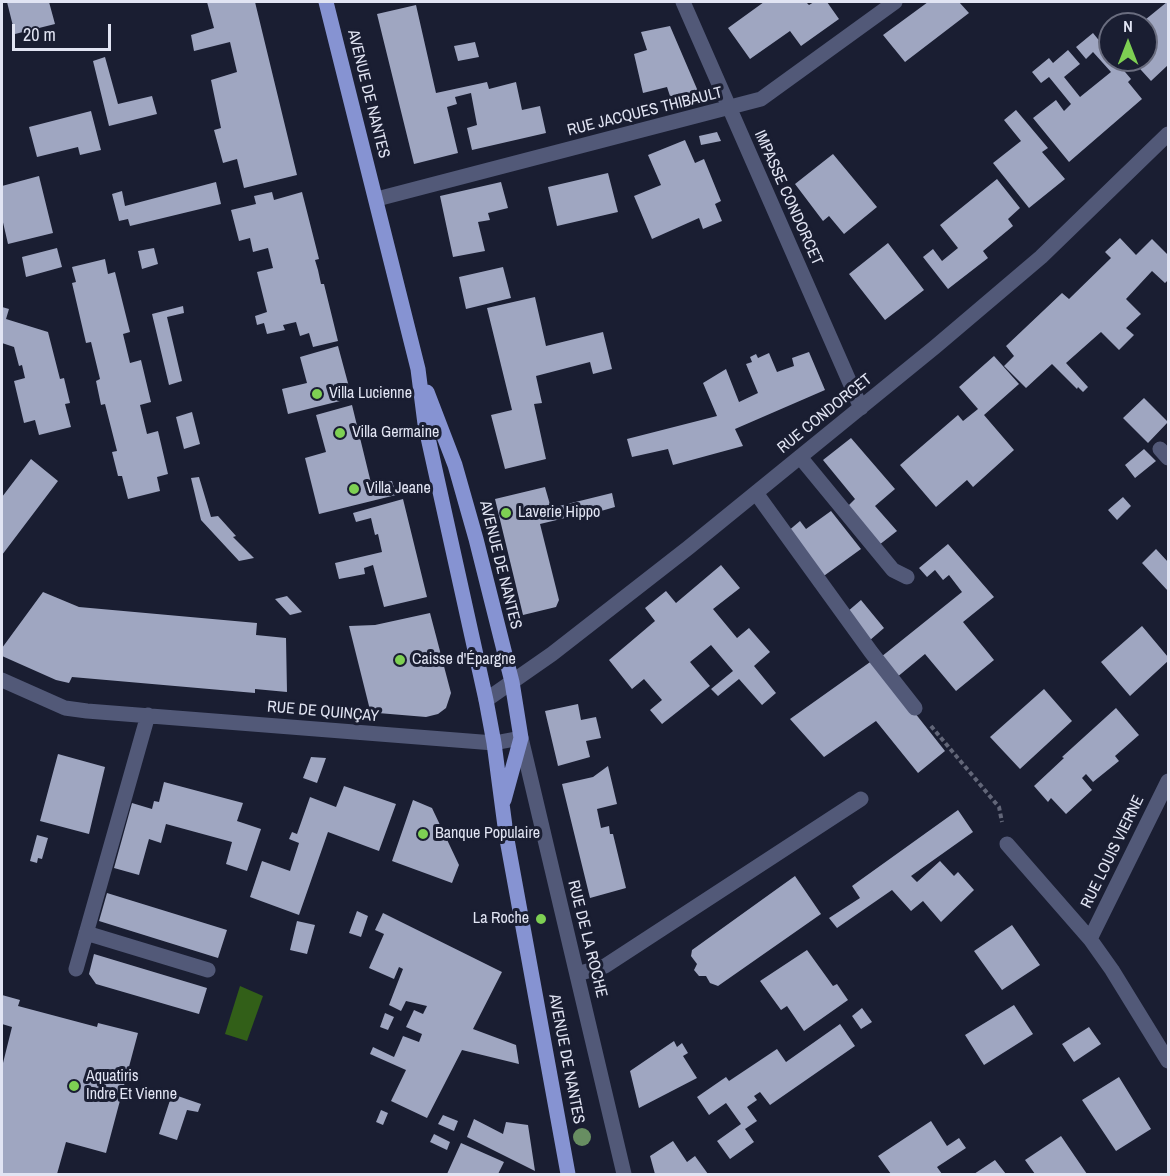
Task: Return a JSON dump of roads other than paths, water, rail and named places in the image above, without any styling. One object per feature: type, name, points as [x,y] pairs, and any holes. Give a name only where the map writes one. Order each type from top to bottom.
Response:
[{"type":"main road","name":"AVENUE DE NANTES","points":[[326,2],[377,198],[418,369],[425,424],[486,700],[494,743],[501,808],[568,1174]]},
{"type":"main road","name":"AVENUE DE NANTES","points":[[418,369],[455,465],[512,682],[521,738],[501,808]]},
{"type":"street","name":"IMPASSE CONDORCET","points":[[683,2],[861,408]]},
{"type":"street","name":"RUE JACQUES THIBAULT","points":[[377,198],[730,109],[761,99],[895,2]]},
{"type":"street","name":"RUE CONDORCET","points":[[486,700],[574,637],[861,408],[1041,257],[1168,135]]},
{"type":"street","points":[[800,458],[893,570],[907,578]]},
{"type":"street","points":[[756,493],[871,652],[915,708]]},
{"type":"street","name":"RUE DE QUINÇAY","points":[[2,680],[65,708],[87,711],[494,743]]},
{"type":"street","points":[[76,969],[148,715]]},
{"type":"street","points":[[494,743],[521,738]]},
{"type":"street","name":"RUE DE LA ROCHE","points":[[521,738],[624,1174]]},
{"type":"street","name":"RUE LOUIS VIERNE","points":[[1090,939],[1168,781]]},
{"type":"street","points":[[577,974],[605,966],[861,799]]},
{"type":"street","points":[[1007,844],[1090,939],[1112,970],[1168,1061]]},
{"type":"street","points":[[86,933],[208,970]]},
{"type":"place","name":"Villa Lucienne","points":[[317,394]]},
{"type":"place","name":"Villa Germaine","points":[[340,433]]},
{"type":"place","name":"Villa Jeane","points":[[354,489]]},
{"type":"place","name":"Laverie Hippo","points":[[506,513]]},
{"type":"place","name":"Caisse d'Épargne","points":[[400,660]]},
{"type":"place","name":"Banque Populaire","points":[[423,834]]},
{"type":"place","name":"La Roche","points":[[541,919]]},
{"type":"place","name":"Aquatiris Indre Et Vienne","points":[[74,1086]]}]
